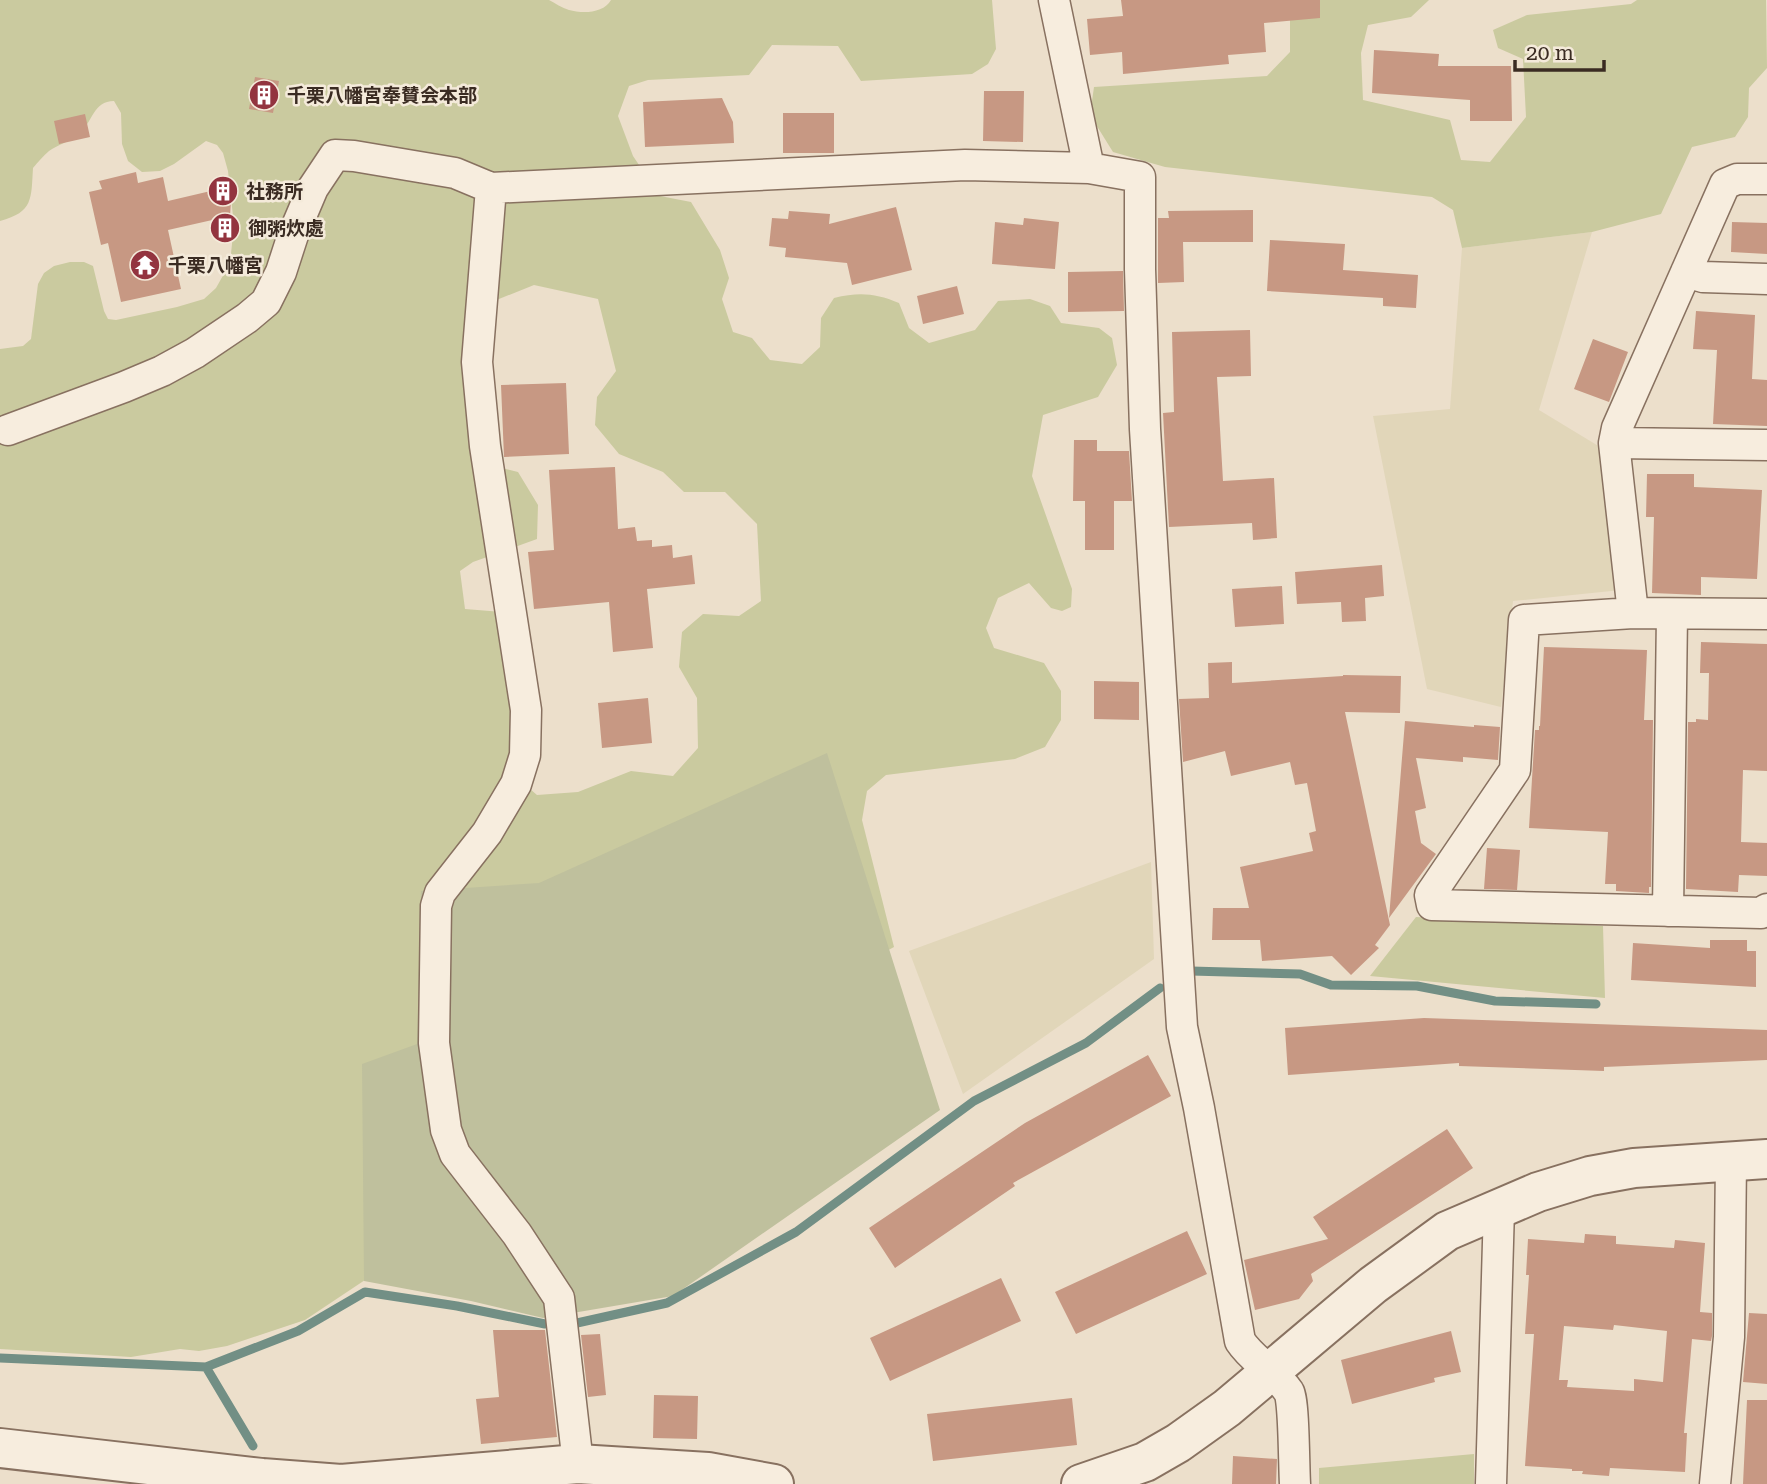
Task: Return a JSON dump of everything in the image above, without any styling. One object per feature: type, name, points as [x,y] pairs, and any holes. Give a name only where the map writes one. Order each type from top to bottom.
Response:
[{"type":"street","points":[[1054,0],[1089,168]]},
{"type":"street","points":[[8,430],[162,371],[195,353],[257,310],[266,302],[281,272],[313,188],[334,155],[455,173],[491,188],[965,165],[1089,168],[1140,177],[1145,429],[1182,1027],[1240,1341],[1247,1352],[1271,1372],[1291,1394],[1295,1484]]},
{"type":"street","points":[[1633,613],[1614,443],[1617,428],[1725,184],[1737,179],[1767,179]]},
{"type":"street","points":[[491,188],[477,362],[485,446],[526,710],[525,755],[516,784],[487,833],[440,893],[436,906],[434,1043],[446,1130],[455,1154],[517,1234],[559,1298],[578,1464]]},
{"type":"street","points":[[1686,272],[1703,277],[1767,279]]},
{"type":"street","points":[[1614,443],[1767,445]]},
{"type":"street","points":[[1767,614],[1633,613],[1524,620],[1514,770],[1430,895],[1432,905],[1761,913],[1767,909]]},
{"type":"street","points":[[1668,911],[1672,614]]},
{"type":"street","points":[[1081,1484],[1151,1473],[1178,1443],[1227,1408],[1373,1285],[1447,1231],[1538,1192],[1590,1176],[1634,1168],[1749,1160],[1715,1484]]},
{"type":"street","points":[[1491,1484],[1499,1208]]},
{"type":"street","points":[[0,1448],[262,1478],[341,1483],[578,1464],[708,1472],[774,1484]]},
{"type":"shaded area","points":[[1592,232],[1539,410],[1605,450],[1621,590],[1513,601],[1501,707],[1427,689],[1373,416],[1450,409],[1462,248]]},
{"type":"shaded area","points":[[1151,862],[1154,959],[963,1094],[909,951]]},
{"type":"green space","points":[[0,0],[549,0],[569,10],[587,12],[603,8],[611,0],[992,0],[996,49],[988,64],[972,74],[861,81],[838,46],[772,45],[749,75],[648,80],[629,86],[618,116],[633,156],[660,196],[691,202],[720,250],[729,278],[722,299],[733,332],[752,338],[770,360],[802,364],[820,347],[821,318],[834,298],[859,294],[874,295],[899,303],[909,328],[929,343],[975,330],[998,301],[1030,299],[1050,306],[1061,323],[1099,328],[1112,338],[1117,365],[1098,397],[1043,415],[1032,476],[1072,589],[1071,607],[1062,611],[1051,608],[1029,583],[998,598],[986,628],[994,648],[1044,663],[1061,691],[1061,720],[1045,747],[1015,759],[886,775],[867,791],[862,820],[894,947],[883,953],[425,1078],[368,1278],[305,1320],[227,1346],[199,1351],[180,1349],[131,1357],[0,1349],[0,349],[23,346],[31,339],[38,284],[44,273],[54,266],[70,262],[84,262],[93,266],[108,319],[116,320],[204,299],[216,288],[230,263],[234,225],[228,171],[223,153],[217,145],[206,141],[160,171],[142,172],[128,161],[122,144],[121,113],[114,101],[102,104],[79,134],[43,157],[33,168],[31,196],[25,208],[0,221]],"holes":[[[534,285],[598,299],[616,371],[597,397],[595,425],[619,454],[663,472],[684,492],[725,492],[757,524],[761,601],[739,616],[703,614],[682,632],[679,667],[697,698],[698,748],[673,776],[631,771],[578,792],[537,795],[508,770],[516,720],[502,612],[465,609],[460,571],[473,562],[537,539],[538,505],[518,472],[476,462],[462,351],[494,301]]]},
{"type":"green space","points":[[1290,0],[1429,0],[1411,17],[1368,25],[1361,53],[1363,100],[1450,120],[1461,160],[1490,162],[1526,117],[1523,59],[1498,48],[1493,30],[1527,15],[1631,4],[1637,0],[1766,0],[1767,68],[1749,88],[1748,117],[1735,137],[1692,147],[1661,214],[1592,232],[1462,248],[1453,210],[1432,197],[1165,167],[1113,152],[1090,115],[1094,87],[1267,76],[1290,52]]},
{"type":"green space","points":[[827,753],[940,1110],[673,1296],[543,1318],[364,1281],[362,1064],[417,1044],[421,891],[539,883]]},
{"type":"green space","points":[[1416,917],[1603,926],[1605,998],[1370,976]]},
{"type":"green space","points":[[1474,1454],[1474,1484],[1319,1484],[1319,1468]]},
{"type":"building","points":[[1121,0],[1320,0],[1320,18],[1264,23],[1266,52],[1228,55],[1229,64],[1123,74],[1122,52],[1090,55],[1087,19],[1123,16]]},
{"type":"building","points":[[1374,50],[1439,54],[1438,66],[1511,66],[1512,121],[1470,121],[1470,100],[1372,93]]},
{"type":"building","name":"千栗八幡宮奉賛会本部","points":[[255,77],[279,81],[273,113],[249,109]]},
{"type":"building","points":[[984,91],[1024,91],[1023,142],[983,141]]},
{"type":"building","points":[[722,98],[733,122],[734,143],[645,147],[643,102]]},
{"type":"building","points":[[783,113],[834,113],[834,153],[783,153]]},
{"type":"building","points":[[85,114],[90,137],[59,144],[54,121]]},
{"type":"building","points":[[136,172],[138,183],[163,177],[168,201],[232,186],[230,216],[168,230],[181,289],[121,302],[108,243],[101,245],[89,192],[102,189],[99,181]]},
{"type":"building","points":[[896,207],[912,270],[852,285],[847,263],[785,257],[786,248],[769,246],[772,218],[788,219],[789,211],[830,214],[829,224]]},
{"type":"building","points":[[1253,210],[1253,242],[1183,242],[1184,282],[1158,283],[1158,218],[1169,218],[1168,211]]},
{"type":"building","points":[[1024,218],[1059,222],[1055,269],[992,264],[995,222],[1023,225]]},
{"type":"building","points":[[1732,222],[1767,223],[1767,254],[1731,252]]},
{"type":"building","points":[[1270,240],[1345,244],[1343,270],[1418,275],[1416,308],[1383,306],[1383,298],[1267,291]]},
{"type":"building","points":[[1123,271],[1124,311],[1068,312],[1068,272]]},
{"type":"building","points":[[957,286],[964,314],[923,324],[917,296]]},
{"type":"building","points":[[1696,311],[1755,315],[1752,379],[1767,380],[1767,426],[1713,424],[1717,350],[1693,349]]},
{"type":"building","points":[[1250,330],[1251,376],[1217,377],[1223,481],[1274,478],[1277,538],[1253,540],[1252,523],[1169,527],[1163,413],[1174,412],[1172,332]]},
{"type":"building","points":[[1593,339],[1628,352],[1609,402],[1574,389]]},
{"type":"building","points":[[566,383],[569,454],[504,457],[501,385]]},
{"type":"building","points":[[1074,440],[1097,440],[1097,451],[1129,451],[1132,501],[1114,501],[1114,550],[1085,550],[1085,501],[1073,501]]},
{"type":"building","points":[[615,467],[618,529],[635,527],[637,541],[652,540],[652,547],[672,545],[673,558],[692,555],[695,584],[647,589],[653,648],[613,652],[609,602],[534,609],[528,552],[554,550],[549,470]]},
{"type":"building","points":[[1647,474],[1694,474],[1694,487],[1762,490],[1757,579],[1701,577],[1701,595],[1652,593],[1654,517],[1646,517]]},
{"type":"building","points":[[1382,565],[1384,596],[1365,598],[1366,621],[1342,622],[1341,602],[1297,604],[1295,572]]},
{"type":"building","points":[[1282,586],[1284,624],[1235,627],[1232,589]]},
{"type":"building","points":[[1701,642],[1767,644],[1767,771],[1743,770],[1741,842],[1767,843],[1767,876],[1739,875],[1738,892],[1686,889],[1688,722],[1696,722],[1696,719],[1708,720],[1709,673],[1700,673]]},
{"type":"building","points":[[1544,647],[1647,650],[1644,720],[1653,720],[1649,893],[1616,891],[1616,884],[1605,884],[1608,832],[1529,828],[1535,730],[1539,730],[1540,726]]},
{"type":"building","points":[[1232,662],[1232,683],[1343,675],[1401,676],[1400,713],[1345,712],[1390,925],[1375,945],[1379,948],[1351,975],[1332,956],[1262,961],[1260,940],[1212,940],[1213,908],[1249,908],[1240,867],[1313,851],[1309,833],[1316,831],[1307,783],[1295,785],[1290,762],[1231,776],[1225,751],[1183,762],[1179,699],[1209,698],[1208,663]]},
{"type":"building","points":[[1094,681],[1139,682],[1139,720],[1094,719]]},
{"type":"building","points":[[648,698],[652,743],[602,748],[598,703]]},
{"type":"building","points":[[1405,721],[1500,727],[1498,760],[1463,757],[1463,762],[1416,758],[1426,808],[1415,811],[1421,843],[1436,854],[1389,918]]},
{"type":"building","points":[[1487,848],[1520,850],[1517,890],[1484,889]]},
{"type":"building","points":[[1710,940],[1747,940],[1747,951],[1756,951],[1756,987],[1631,980],[1633,943],[1710,948]]},
{"type":"building","points":[[1424,1018],[1767,1030],[1767,1060],[1604,1067],[1604,1071],[1459,1066],[1459,1063],[1288,1075],[1285,1028]]},
{"type":"building","points":[[1148,1055],[1171,1096],[1013,1183],[1015,1186],[895,1268],[869,1228],[1025,1123]]},
{"type":"building","points":[[1447,1129],[1473,1168],[1311,1274],[1313,1281],[1299,1299],[1255,1310],[1244,1260],[1328,1239],[1313,1217]]},
{"type":"building","points":[[1187,1231],[1207,1274],[1076,1334],[1055,1292]]},
{"type":"building","points":[[1585,1234],[1616,1236],[1616,1244],[1674,1248],[1675,1240],[1705,1243],[1700,1312],[1712,1313],[1712,1336],[1711,1341],[1692,1339],[1684,1433],[1687,1433],[1685,1472],[1610,1468],[1609,1476],[1582,1474],[1583,1471],[1572,1469],[1525,1466],[1534,1334],[1525,1334],[1529,1275],[1526,1275],[1528,1239],[1584,1243]],"holes":[[[1614,1325],[1667,1331],[1663,1382],[1634,1379],[1634,1391],[1567,1387],[1568,1380],[1559,1380],[1564,1326],[1613,1330]]]},
{"type":"building","points":[[1001,1278],[1021,1321],[890,1381],[870,1338]]},
{"type":"building","points":[[1749,1313],[1767,1314],[1767,1384],[1743,1382]]},
{"type":"building","points":[[493,1330],[545,1330],[557,1437],[481,1444],[476,1399],[499,1397]]},
{"type":"building","points":[[1451,1331],[1461,1372],[1434,1378],[1435,1382],[1352,1404],[1341,1360]]},
{"type":"building","points":[[600,1334],[606,1395],[588,1397],[581,1335]]},
{"type":"building","points":[[654,1395],[698,1396],[697,1439],[653,1438]]},
{"type":"building","points":[[1072,1398],[1077,1445],[933,1461],[927,1414]]},
{"type":"building","points":[[1747,1400],[1767,1400],[1767,1484],[1743,1484]]},
{"type":"building","points":[[1233,1456],[1277,1459],[1276,1484],[1232,1484]]},
{"type":"waterway","points":[[1191,971],[1300,974],[1331,985],[1417,986],[1495,1001],[1596,1004]]},
{"type":"waterway","points":[[577,1323],[667,1303],[796,1232],[974,1101],[1086,1043],[1160,988]]},
{"type":"waterway","points":[[206,1367],[298,1331],[365,1292],[457,1306],[545,1324]]},
{"type":"waterway","points":[[0,1358],[206,1367],[253,1446]]},
{"type":"place","name":"千栗八幡宮奉賛会本部","points":[[264,95]]},
{"type":"place","name":"社務所","points":[[223,191]]},
{"type":"place","name":"御粥炊處","points":[[225,228]]},
{"type":"place","name":"千栗八幡宮","points":[[145,265]]}]
